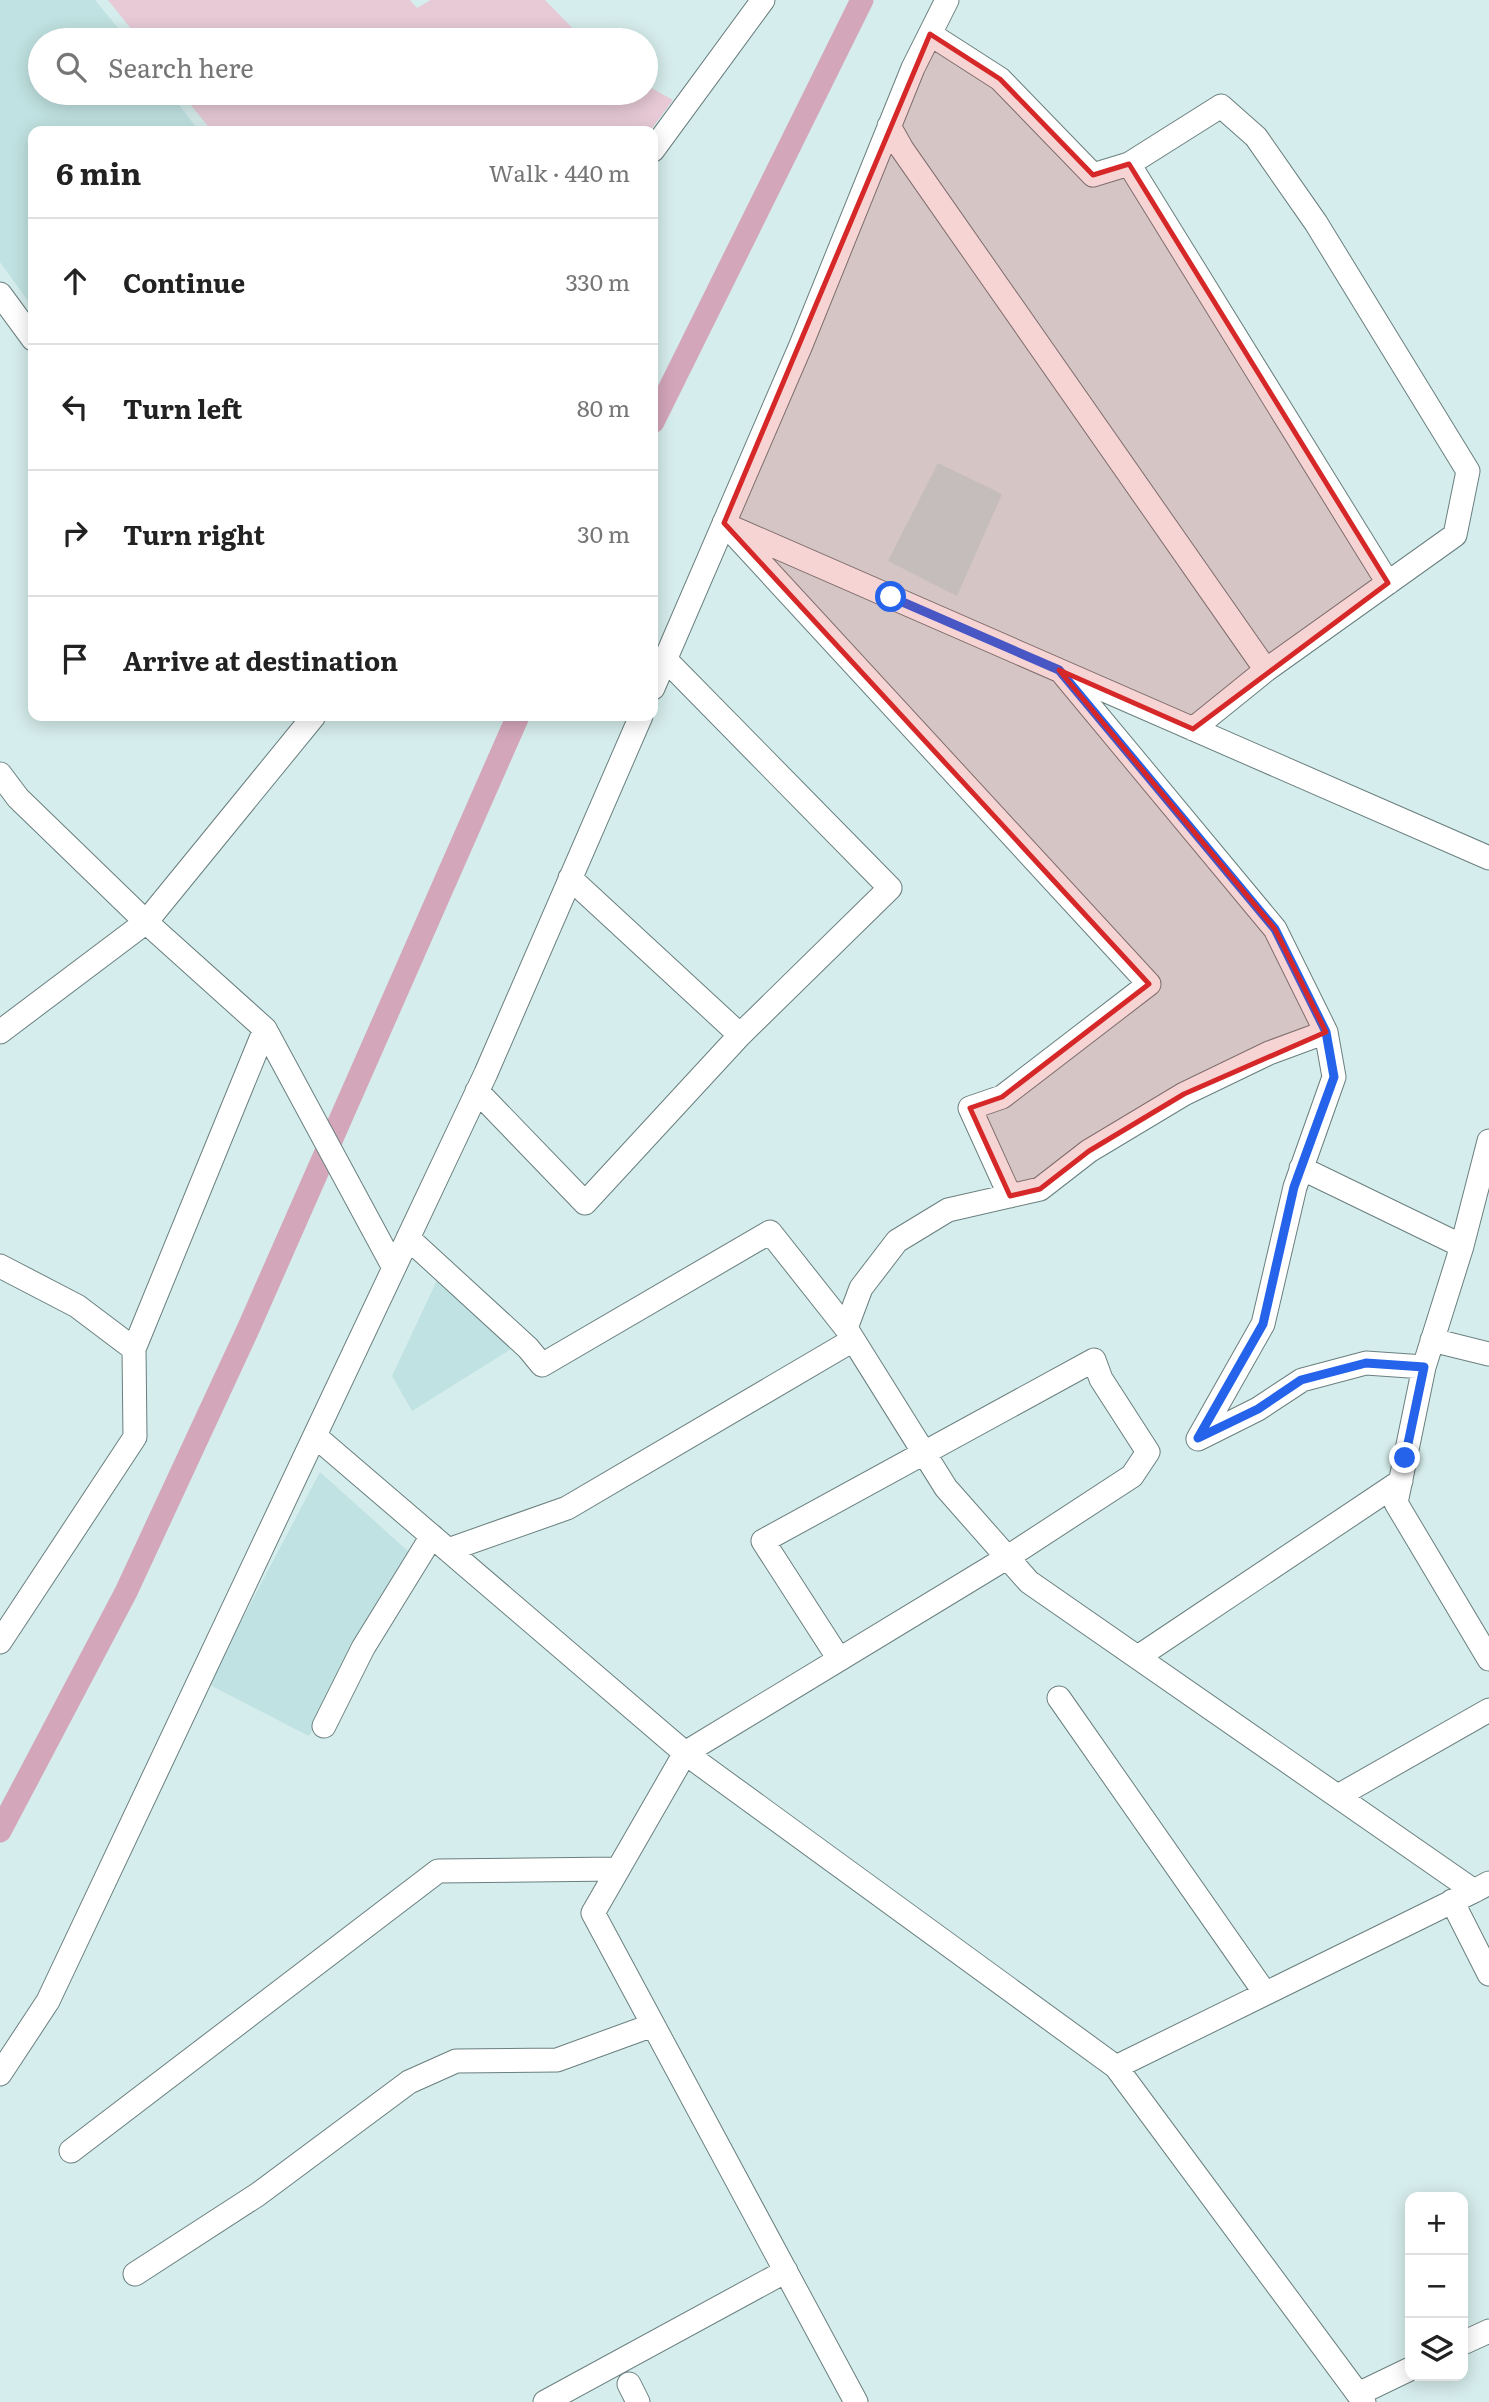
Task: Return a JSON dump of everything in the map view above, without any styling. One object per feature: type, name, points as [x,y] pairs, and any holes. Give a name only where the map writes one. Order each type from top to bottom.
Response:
[{"type":"street","points":[[658,143],[763,0]]},
{"type":"street","points":[[658,676],[802,345],[913,68],[947,0]]},
{"type":"street","points":[[930,34],[1000,79],[1093,175],[1129,164],[1221,106],[1256,137],[1316,223],[1468,471],[1455,535],[1266,670],[1193,729]]},
{"type":"street","points":[[889,126],[1266,670]]},
{"type":"street","points":[[1129,164],[1388,583]]},
{"type":"street","points":[[0,293],[28,333]]},
{"type":"street","points":[[724,523],[1489,858]]},
{"type":"street","points":[[724,523],[1149,984],[1002,1097],[970,1108],[1010,1196]]},
{"type":"street","points":[[477,1091],[585,1203],[740,1035],[890,888],[665,659]]},
{"type":"street","points":[[1059,670],[1275,929],[1326,1032],[1334,1077],[1294,1187],[1263,1324],[1198,1438],[1258,1409],[1301,1380],[1366,1363],[1424,1367]]},
{"type":"street","points":[[0,1032],[146,922],[310,721]]},
{"type":"street","points":[[0,2074],[48,2001],[315,1436],[477,1091],[639,721]]},
{"type":"street","points":[[0,774],[18,798],[146,922],[265,1028],[394,1268]]},
{"type":"street","points":[[570,878],[740,1035]]},
{"type":"street","points":[[3,1634],[135,1437],[134,1349],[265,1028]]},
{"type":"street","points":[[324,1726],[363,1648],[440,1543],[567,1508],[850,1334],[861,1288],[897,1241],[948,1210],[1040,1189],[1089,1151],[1184,1094],[1269,1053],[1326,1032]]},
{"type":"street","points":[[1489,1141],[1462,1246],[1424,1367],[1396,1503],[1489,1659]]},
{"type":"street","points":[[1301,1168],[1462,1246]]},
{"type":"street","points":[[408,1238],[528,1348],[542,1365],[770,1233],[850,1334],[946,1488],[1030,1582],[1338,1796],[1481,1887]]},
{"type":"street","points":[[0,1266],[77,1306],[134,1349]]},
{"type":"street","points":[[1432,1340],[1489,1354]]},
{"type":"street","points":[[839,1660],[763,1541],[1094,1360],[1101,1378],[1148,1452],[1132,1476],[1008,1557],[839,1660],[685,1753],[593,1913],[856,2402]]},
{"type":"street","points":[[315,1436],[685,1753],[1116,2067],[1361,2398],[1405,2372]]},
{"type":"street","points":[[1138,1657],[1401,1481]]},
{"type":"street","points":[[1059,1698],[1265,1993]]},
{"type":"street","points":[[1338,1796],[1489,1710]]},
{"type":"street","points":[[71,2151],[439,1871],[618,1869]]},
{"type":"street","points":[[1116,2067],[1481,1887]]},
{"type":"street","points":[[1452,1902],[1489,1974]]},
{"type":"street","points":[[135,2274],[257,2195],[410,2082],[456,2060],[557,2060],[653,2025]]},
{"type":"street","points":[[545,2402],[786,2271]]},
{"type":"street","points":[[1468,2341],[1489,2331]]},
{"type":"highlighted area","points":[[930,34],[1000,79],[1093,175],[1129,164],[1388,583],[1193,729],[1059,670],[1275,929],[1326,1032],[1184,1094],[1089,1151],[1040,1189],[1010,1196],[970,1108],[1002,1097],[1149,984],[724,523]]},
{"type":"shaded area","points":[[0,0],[95,0],[118,28],[28,28],[28,105],[179,105],[195,126],[28,126],[28,301],[0,262]]},
{"type":"shaded area","points":[[108,0],[410,0],[417,8],[431,0],[545,0],[572,28],[130,28]]},
{"type":"shaded area","points":[[658,92],[673,100],[654,126],[208,126],[191,105],[658,105]]},
{"type":"shaded area","points":[[938,463],[1002,494],[957,596],[888,561]]},
{"type":"shaded area","points":[[439,1276],[516,1346],[412,1411],[392,1376]]},
{"type":"shaded area","points":[[320,1472],[420,1562],[309,1736],[208,1684]]},
{"type":"waterway","points":[[658,412],[862,0]]},
{"type":"waterway","points":[[0,1831],[126,1592],[249,1327],[516,721]]},
{"type":"route","points":[[891,597],[1059,670],[1275,929],[1326,1032],[1334,1077],[1294,1187],[1263,1324],[1198,1438],[1258,1409],[1301,1380],[1366,1363],[1424,1367],[1405,1458]]}]
